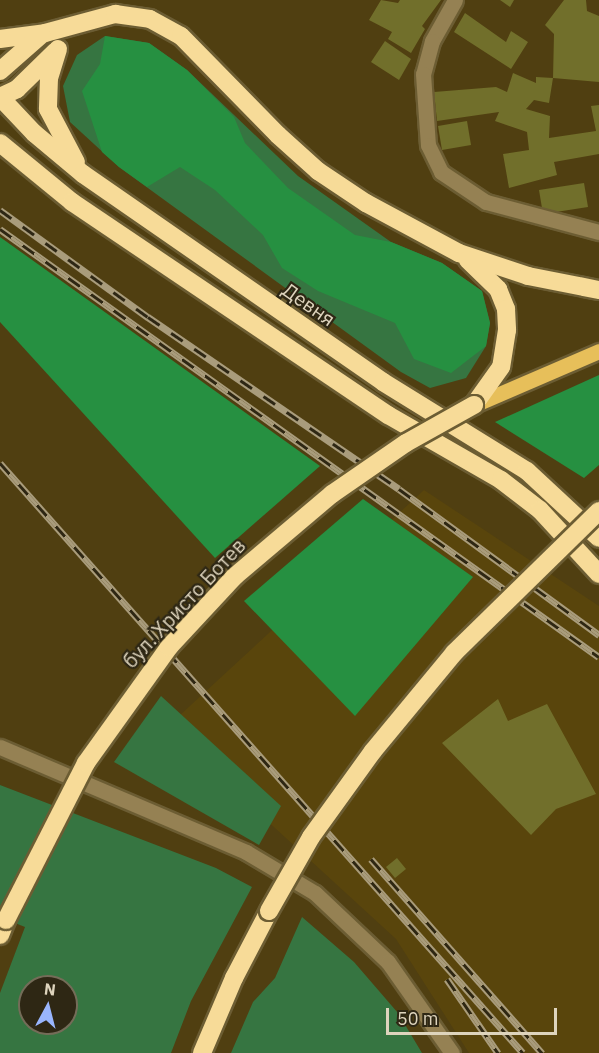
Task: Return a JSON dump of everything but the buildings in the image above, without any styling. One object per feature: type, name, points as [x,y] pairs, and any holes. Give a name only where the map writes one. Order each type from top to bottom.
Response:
[{"type":"highway","points":[[0,39],[45,33],[115,14],[137,15],[173,30],[318,171],[395,221],[459,253],[528,276],[599,290]]},
{"type":"highway","points":[[0,97],[17,89],[86,22]]},
{"type":"highway","points":[[0,71],[45,33]]},
{"type":"highway","points":[[58,50],[49,78],[48,109],[83,174]]},
{"type":"highway","name":"Девня","points":[[0,97],[34,133],[83,174],[383,382],[527,471],[599,537]]},
{"type":"highway","points":[[0,143],[72,202],[388,415],[501,480],[540,510],[599,574]]},
{"type":"highway","points":[[459,253],[498,290],[507,320],[505,358],[474,405]]},
{"type":"highway","name":"бул. Христо Ботев","points":[[3,927],[86,763],[169,647],[234,576],[332,494],[406,443],[474,405]]},
{"type":"highway","points":[[202,1053],[269,910],[311,837],[373,751],[454,653],[599,511]]},
{"type":"main road","name":"бул. Христо Ботев","points":[[474,405],[599,351]]},
{"type":"street","points":[[455,0],[432,41],[423,74],[428,145],[441,172],[486,202],[599,232]]},
{"type":"street","points":[[0,747],[246,852],[315,893],[388,962],[452,1053]]},
{"type":"shaded area","points":[[424,490],[599,606],[599,1053],[469,1053],[396,939],[166,728]]},
{"type":"green space","points":[[105,36],[149,43],[187,70],[298,176],[391,242],[442,263],[482,291],[490,323],[486,346],[466,378],[430,388],[401,372],[119,167],[70,122],[63,86],[77,55]]},
{"type":"green space","points":[[105,36],[149,43],[187,70],[234,117],[245,143],[288,188],[355,235],[391,242],[442,263],[482,291],[490,323],[486,346],[451,373],[414,359],[395,323],[318,291],[282,268],[263,235],[215,190],[180,167],[147,187],[119,167],[102,152],[82,91],[100,64]]},
{"type":"green space","points":[[0,237],[320,466],[215,558],[0,322]]},
{"type":"green space","points":[[599,375],[599,465],[584,478],[495,422]]},
{"type":"green space","points":[[363,499],[473,577],[355,716],[244,601]]},
{"type":"green space","points":[[161,696],[281,806],[259,845],[114,762]]},
{"type":"green space","points":[[0,785],[216,868],[252,887],[191,1001],[171,1053],[0,1053],[0,993],[25,927],[0,917]]},
{"type":"green space","points":[[302,917],[354,962],[398,1013],[422,1053],[231,1053],[253,1002],[275,978]]},
{"type":"railway","points":[[0,210],[148,317],[399,489],[599,635]]},
{"type":"railway","points":[[0,229],[599,657]]},
{"type":"railway","points":[[0,463],[523,1053]]},
{"type":"railway","points":[[371,859],[542,1053]]},
{"type":"railway","points":[[447,979],[498,1053]]}]
